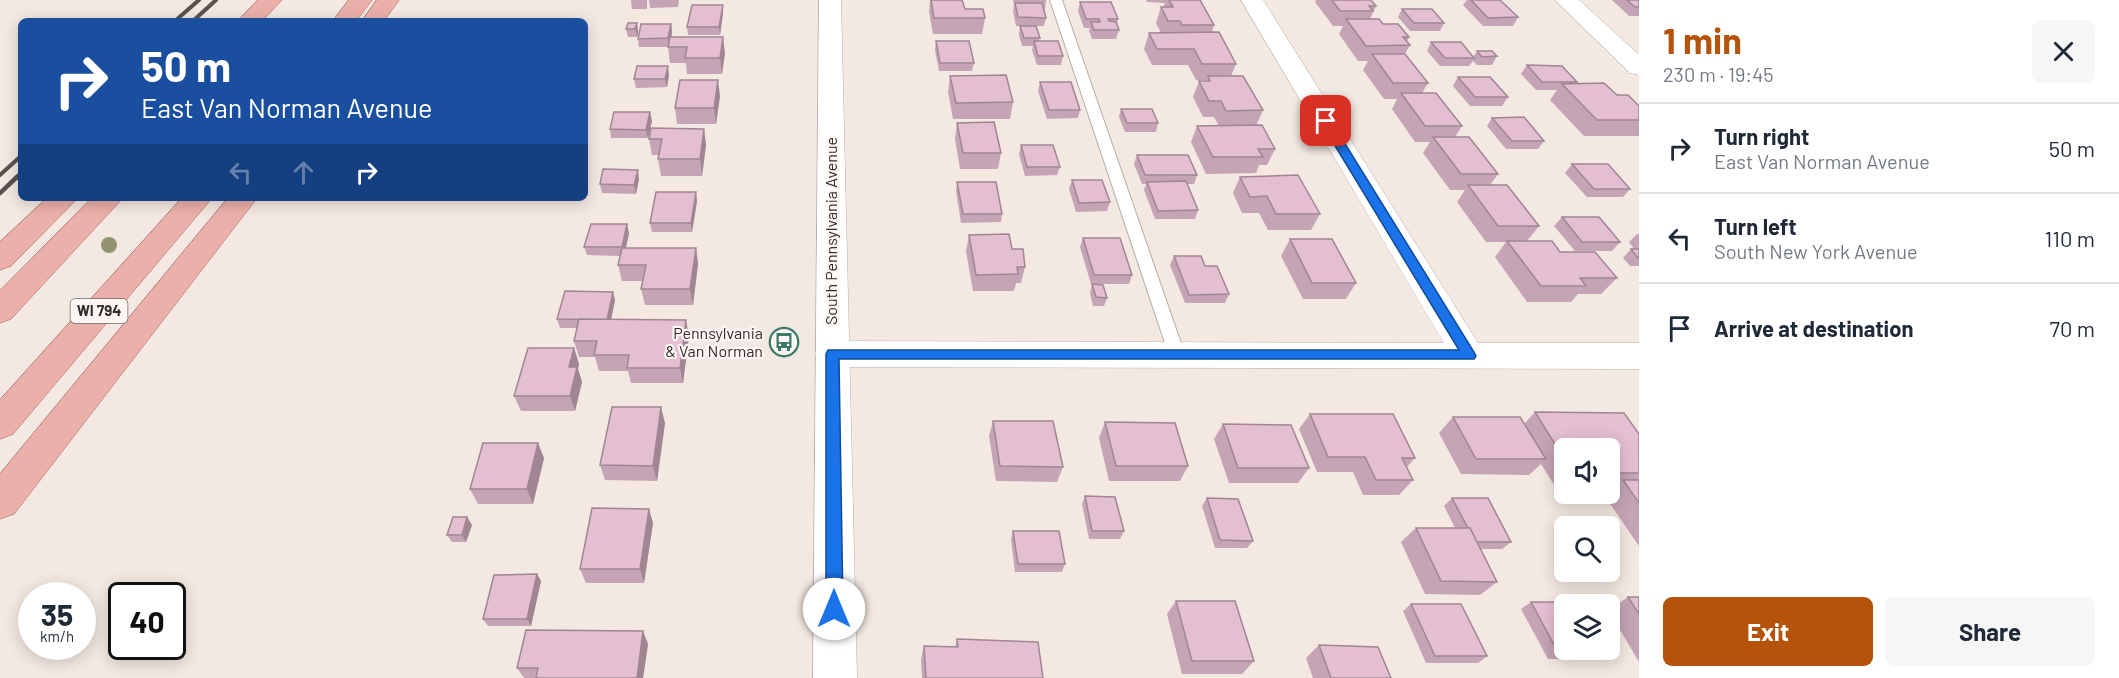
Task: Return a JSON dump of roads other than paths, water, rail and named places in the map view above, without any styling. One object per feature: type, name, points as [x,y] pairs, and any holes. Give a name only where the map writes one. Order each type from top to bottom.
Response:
[{"type":"main road","points":[[346,18],[361,0]]},
{"type":"main road","points":[[375,18],[388,0]]},
{"type":"main road","points":[[257,18],[280,9]]},
{"type":"main road","points":[[0,259],[61,201]]},
{"type":"main road","points":[[0,310],[106,201]]},
{"type":"main road","name":"WI 794","points":[[0,424],[195,201]]},
{"type":"main road","points":[[0,502],[241,201]]},
{"type":"street","name":"South Pennsylvania Avenue","points":[[830,0],[835,678]]},
{"type":"street","points":[[1252,0],[1469,356]]},
{"type":"street","points":[[1566,0],[1635,60]]},
{"type":"street","points":[[832,354],[1639,356]]},
{"type":"lane","points":[[1056,0],[1177,355]]},
{"type":"railway","points":[[178,18],[199,0]]},
{"type":"railway","points":[[196,18],[216,0]]},
{"type":"railway","points":[[0,175],[18,159]]},
{"type":"railway","points":[[0,193],[18,176]]},
{"type":"place","name":"Pennsylvania & Van Norman","points":[[784,342]]}]
